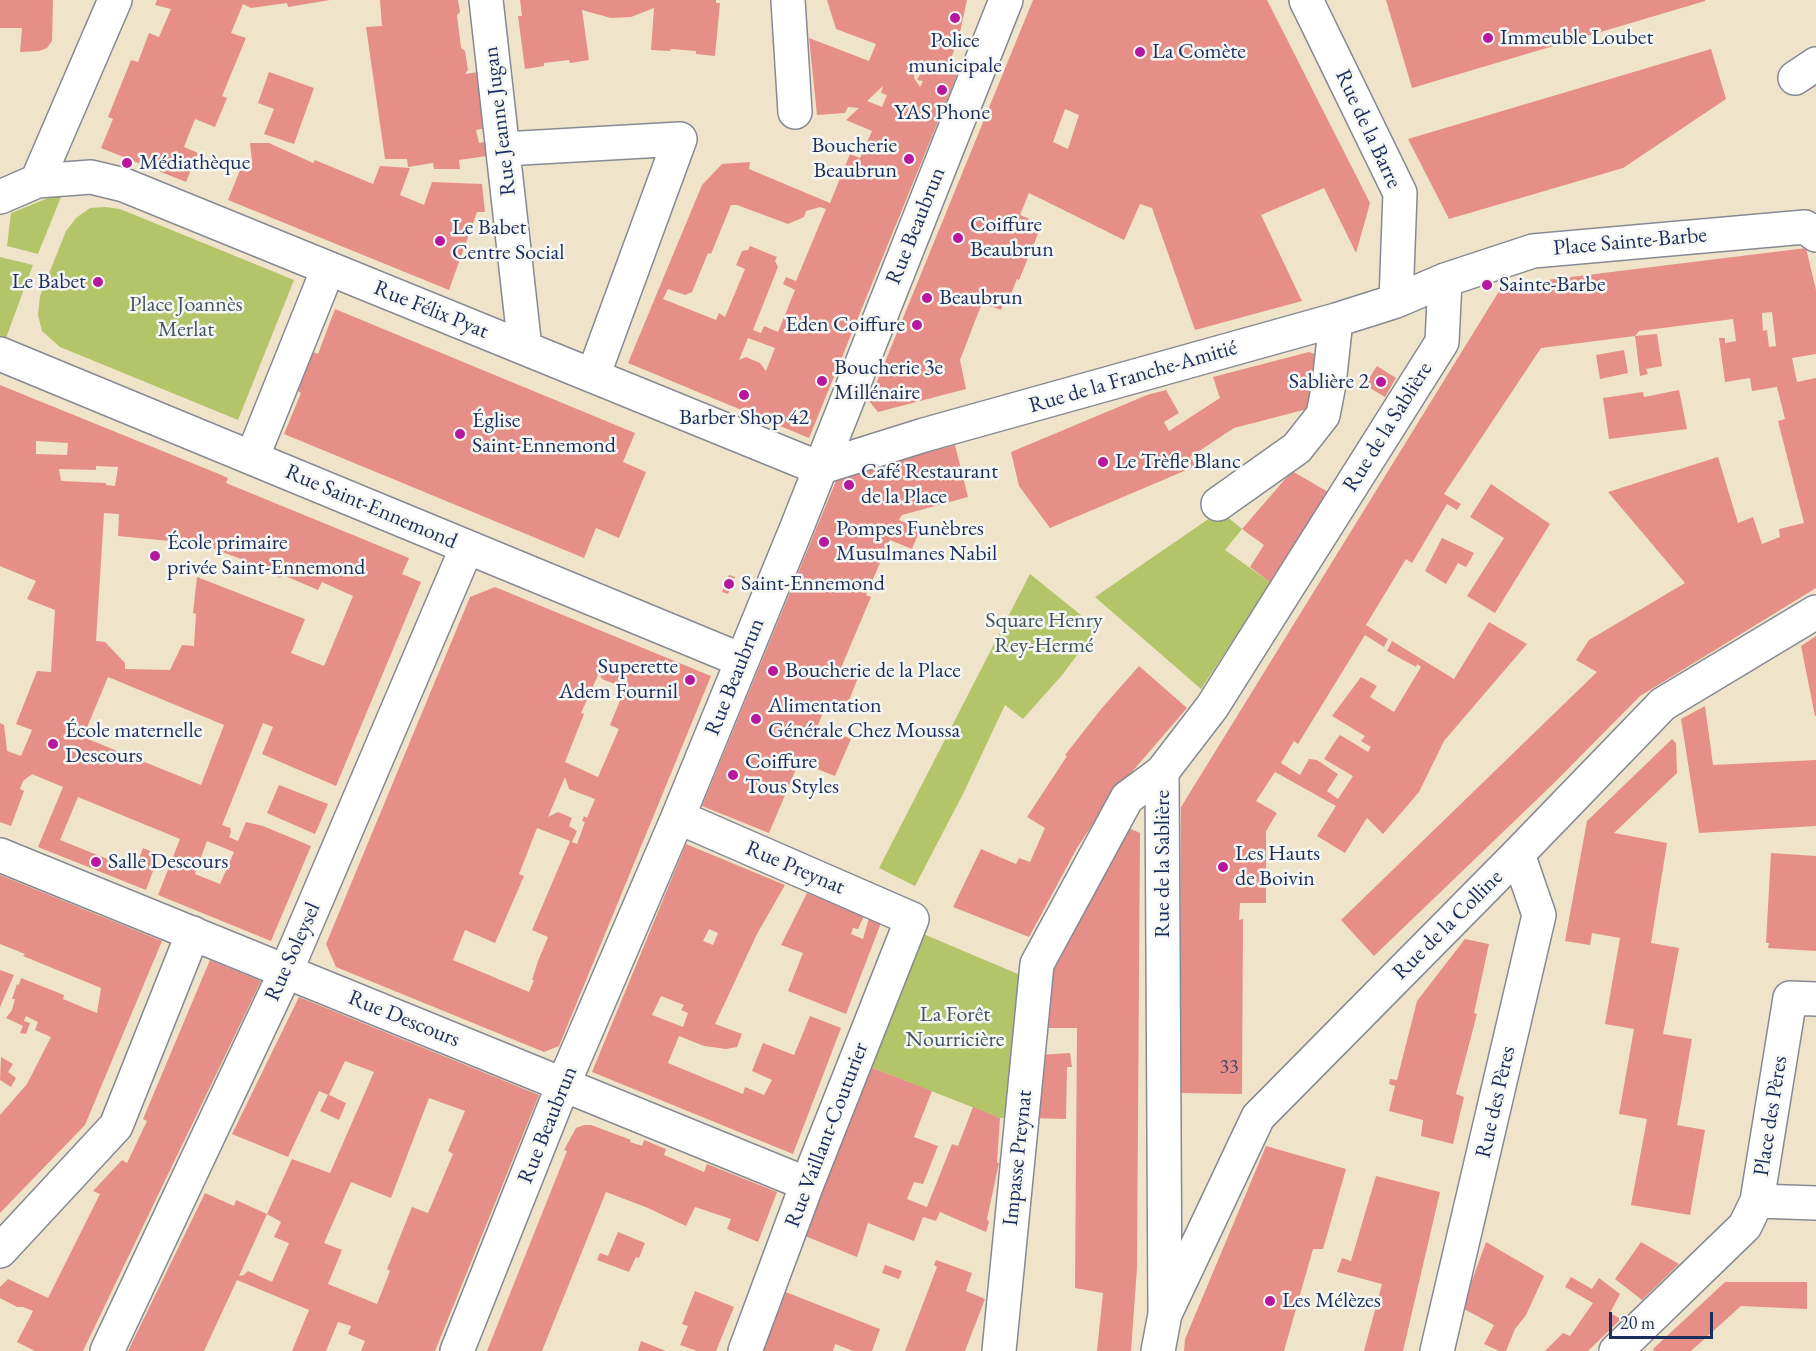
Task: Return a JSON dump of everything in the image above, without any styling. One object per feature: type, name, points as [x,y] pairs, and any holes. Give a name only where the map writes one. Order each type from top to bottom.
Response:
[{"type":"street","points":[[37,181],[115,0]]},
{"type":"street","name":"Rue Jeanne Jugan","points":[[486,0],[525,348]]},
{"type":"street","points":[[788,0],[795,112]]},
{"type":"street","name":"Rue Beaubrun","points":[[458,1351],[563,1085],[678,817],[1006,0]]},
{"type":"street","name":"Rue de la Barre","points":[[1306,0],[1400,193],[1396,301]]},
{"type":"street","points":[[504,149],[680,139],[593,376]]},
{"type":"street","name":"Rue Félix Pyat","points":[[0,197],[37,181],[91,177],[124,185],[819,468]]},
{"type":"street","name":"Place Sainte-Barbe","points":[[1445,280],[1533,251],[1805,227],[1816,235]]},
{"type":"street","points":[[252,458],[328,269]]},
{"type":"street","name":"Rue de la Franche-Amitié","points":[[819,468],[935,432],[1336,320],[1396,301],[1445,280]]},
{"type":"street","name":"Rue de la Sablière","points":[[1158,1351],[1165,1314],[1162,772],[1212,707],[1442,342],[1445,280]]},
{"type":"street","points":[[1218,504],[1297,448],[1323,415],[1336,320]]},
{"type":"street","name":"Rue Saint-Ennemond","points":[[0,354],[741,660]]},
{"type":"street","name":"Rue Soleysel","points":[[107,1351],[286,971],[467,547]]},
{"type":"street","name":"Rue de la Colline","points":[[1165,1314],[1258,1117],[1663,704],[1816,612]]},
{"type":"street","name":"Impasse Preynat","points":[[999,1351],[1037,964],[1127,798],[1162,772]]},
{"type":"street","name":"Rue Preynat","points":[[678,817],[912,919]]},
{"type":"street","name":"Rue des Pères","points":[[1437,1351],[1539,915],[1518,854]]},
{"type":"street","name":"Rue Descours","points":[[0,855],[807,1184]]},
{"type":"street","name":"Rue Vaillant-Couturier","points":[[745,1351],[807,1184],[912,919]]},
{"type":"street","points":[[0,1251],[116,1126],[193,933]]},
{"type":"street","name":"Place des Pères","points":[[1816,999],[1790,998],[1757,1201],[1816,1203]]},
{"type":"street","points":[[1616,1351],[1745,1226],[1757,1201]]},
{"type":"green space","points":[[63,192],[38,254],[7,246],[11,213]]},
{"type":"green space","name":"Place Joannès Merlat","points":[[90,208],[120,209],[294,280],[238,420],[60,347],[42,331],[38,315],[40,296],[66,231],[76,218]]},
{"type":"green space","points":[[0,257],[33,265],[3,346],[0,345]]},
{"type":"green space","points":[[1220,511],[1242,529],[1225,550],[1271,583],[1201,689],[1095,597]]},
{"type":"green space","name":"Square Henry Rey-Hermé","points":[[1030,574],[1097,628],[1063,674],[1023,719],[1005,705],[963,794],[915,886],[879,868]]},
{"type":"green space","name":"La Forêt Nourricière","points":[[921,933],[1025,977],[1012,1118],[1000,1118],[870,1067]]},
{"type":"building","points":[[0,0],[53,0],[52,41],[47,48],[20,52],[22,28],[0,28]]},
{"type":"building","points":[[157,0],[330,0],[288,7],[287,3],[251,8],[243,4],[231,33],[246,38],[222,96],[227,98],[215,127],[195,119],[184,147],[198,153],[186,182],[101,148],[113,119],[108,117],[131,60],[138,62],[149,33],[159,37],[171,9],[155,5]]},
{"type":"building","points":[[380,0],[458,0],[460,12],[457,15],[461,48],[465,51],[468,70],[465,74],[478,72],[486,128],[476,130],[479,143],[484,142],[488,145],[487,156],[459,160],[460,169],[434,169],[433,163],[408,167],[407,159],[385,159],[366,27],[382,26]]},
{"type":"building","points":[[520,0],[716,0],[716,3],[720,3],[715,56],[696,54],[696,51],[651,50],[654,8],[631,17],[611,18],[582,10],[589,60],[544,63],[544,66],[525,69],[518,16],[522,16]]},
{"type":"building","points":[[827,0],[967,0],[959,37],[946,72],[957,75],[809,438],[628,363],[702,185],[722,164],[750,162],[749,169],[830,203],[850,154],[860,158],[872,131],[846,120],[859,108],[848,107],[845,113],[817,115],[809,38],[869,61],[876,44],[836,29]],"holes":[[[923,60],[924,66],[917,80],[923,81],[920,87],[914,78],[911,65]],[[883,86],[881,93],[887,95],[882,107],[867,101]],[[731,205],[737,205],[788,224],[804,217],[806,211],[820,207],[826,209],[796,281],[786,277],[783,284],[795,290],[778,332],[764,326],[761,333],[753,330],[778,267],[775,261],[777,257],[750,246],[748,250],[742,251],[736,265],[745,269],[725,317],[719,313],[716,320],[663,299],[668,289],[685,295],[692,292],[708,253],[711,254]],[[748,338],[775,348],[766,371],[760,363],[746,357],[739,360]]]},
{"type":"building","points":[[1033,0],[1267,0],[1370,203],[1356,253],[1324,188],[1261,215],[1302,301],[1195,330],[1152,208],[1140,204],[1124,240],[1029,193],[1020,215],[1042,224],[1019,280],[1017,279],[1011,294],[1008,293],[1001,310],[982,303],[960,360],[966,389],[878,412],[869,401]],"holes":[[[1065,109],[1079,115],[1068,149],[1053,142]]]},
{"type":"building","name":"Immeuble Loubet","points":[[1386,0],[1705,0],[1705,1],[1412,88]]},
{"type":"building","points":[[1711,49],[1726,99],[1623,168],[1449,219],[1408,139]]},
{"type":"building","points":[[269,72],[314,88],[294,144],[264,134],[274,109],[258,103]]},
{"type":"building","points":[[250,143],[269,143],[313,163],[315,160],[373,184],[380,166],[410,168],[400,195],[424,205],[432,182],[482,184],[485,212],[477,212],[449,290],[228,200],[244,160],[252,161]]},
{"type":"building","points":[[1806,248],[1816,290],[1816,354],[1792,358],[1797,382],[1816,378],[1816,588],[1640,696],[1555,782],[1374,956],[1341,920],[1597,672],[1576,660],[1589,640],[1685,583],[1608,492],[1718,457],[1738,523],[1753,517],[1762,544],[1780,537],[1779,529],[1804,523],[1778,421],[1785,419],[1777,387],[1752,391],[1750,378],[1725,382],[1719,338],[1725,338],[1725,343],[1736,341],[1733,319],[1639,331],[1635,336],[1541,348],[1444,494],[1461,504],[1457,510],[1447,504],[1412,563],[1406,559],[1366,625],[1388,639],[1384,647],[1365,635],[1298,744],[1294,741],[1281,763],[1300,775],[1309,759],[1317,760],[1338,774],[1327,791],[1338,799],[1353,776],[1324,759],[1334,743],[1340,735],[1368,752],[1371,747],[1361,741],[1365,736],[1332,716],[1361,677],[1377,686],[1370,697],[1394,712],[1421,667],[1417,664],[1416,667],[1387,651],[1392,641],[1454,679],[1489,622],[1527,644],[1444,741],[1419,792],[1383,834],[1367,818],[1345,853],[1317,836],[1336,806],[1275,772],[1256,801],[1277,813],[1266,831],[1266,903],[1240,903],[1239,920],[1243,919],[1242,1094],[1179,1093],[1181,807],[1501,288],[1506,285]],"holes":[[[1772,312],[1776,346],[1769,347],[1767,330],[1763,331],[1762,313]]]},
{"type":"building","name":"Église Saint-Ennemond","points":[[335,309],[635,433],[623,462],[646,472],[619,538],[596,528],[584,558],[284,434],[301,393],[298,391],[313,352],[318,354]]},
{"type":"building","points":[[1657,334],[1662,366],[1646,369],[1648,374],[1640,376],[1635,336]]},
{"type":"building","points":[[1624,350],[1628,373],[1600,379],[1596,355]]},
{"type":"building","name":"Le Trèfle Blanc","points":[[1309,352],[1317,355],[1315,407],[1234,428],[1190,457],[1196,466],[1050,528],[1019,486],[1011,452],[1147,395],[1166,390],[1179,413],[1164,422],[1169,431],[1220,398],[1213,377]]},
{"type":"building","name":"Sablière 2","points":[[1377,366],[1396,378],[1385,397],[1365,385]]},
{"type":"building","points":[[0,385],[219,474],[228,478],[226,483],[409,558],[402,574],[421,582],[336,786],[262,754],[273,727],[263,723],[222,825],[230,828],[229,837],[238,841],[246,822],[263,826],[311,846],[271,941],[158,895],[180,839],[78,797],[60,840],[135,870],[143,848],[159,855],[146,890],[38,847],[63,787],[32,774],[23,781],[20,789],[24,791],[11,826],[0,822],[0,723],[4,725],[7,751],[21,756],[32,730],[16,724],[37,671],[51,672],[55,610],[27,599],[36,581],[0,566]],"holes":[[[36,441],[68,443],[67,455],[36,454]],[[96,466],[118,467],[115,486],[106,485],[106,483],[61,481],[59,469],[96,470]],[[104,513],[119,514],[118,536],[201,544],[241,559],[241,562],[270,570],[270,573],[280,578],[283,575],[318,590],[322,582],[353,596],[324,666],[291,653],[305,619],[197,577],[193,613],[196,614],[194,646],[182,645],[170,670],[125,669],[125,663],[105,642],[96,641]],[[108,677],[224,725],[201,785],[83,737]],[[207,841],[234,852],[220,884],[195,874]]]},
{"type":"building","points":[[1679,390],[1687,429],[1609,439],[1603,398],[1643,392],[1644,397]]},
{"type":"building","points":[[955,445],[968,497],[902,515],[899,520],[920,529],[912,549],[890,540],[866,595],[871,597],[841,668],[859,675],[846,708],[828,701],[818,725],[851,739],[835,776],[799,762],[769,833],[702,806],[838,476]]},
{"type":"building","points":[[1292,471],[1328,492],[1271,583],[1250,567],[1264,545],[1242,529]]},
{"type":"building","points":[[1491,484],[1550,524],[1495,613],[1467,596],[1504,538],[1470,517]]},
{"type":"building","points":[[1442,538],[1474,553],[1466,567],[1458,563],[1446,584],[1425,571]]},
{"type":"building","points":[[729,575],[735,577],[728,594],[722,592]]},
{"type":"building","points":[[495,587],[711,676],[559,1046],[544,1052],[336,967],[326,944],[470,597]],"holes":[[[599,673],[602,679],[620,686],[623,678],[628,681],[610,725],[619,729],[598,777],[565,762],[584,714],[581,713]],[[565,777],[569,789],[595,799],[587,818],[584,816],[582,821],[585,822],[577,844],[572,842],[577,831],[569,826],[572,818],[558,812],[548,817]],[[537,828],[570,841],[532,930],[548,937],[529,992],[453,960],[465,930],[495,943],[524,876],[519,874]]]},
{"type":"building","points":[[1816,636],[1816,716],[1815,716],[1801,646]]},
{"type":"building","points":[[1139,666],[1187,708],[1112,795],[1077,848],[1029,937],[953,907],[981,849],[1016,864],[1019,858],[1030,862],[1045,828],[1027,817],[1067,756],[1065,755]]},
{"type":"building","points":[[1705,706],[1713,765],[1816,760],[1816,826],[1699,833],[1681,719]]},
{"type":"building","points":[[1672,739],[1676,743],[1677,773],[1614,833],[1667,843],[1651,943],[1679,948],[1663,1034],[1692,1039],[1677,1125],[1705,1130],[1690,1215],[1631,1205],[1647,1119],[1619,1114],[1634,1029],[1605,1024],[1620,938],[1592,933],[1590,945],[1565,941],[1587,821]]},
{"type":"building","points":[[279,785],[328,804],[315,834],[267,813]]},
{"type":"building","points":[[1124,826],[1140,833],[1137,1268],[1131,1351],[1097,1351],[1103,1293],[1075,1288],[1077,1028],[1041,1028],[1047,968]]},
{"type":"building","points":[[686,844],[785,885],[757,934],[715,1024],[742,1034],[737,1047],[726,1049],[704,1046],[679,1036],[668,1063],[743,1094],[745,1087],[764,1095],[772,1080],[752,1071],[763,1043],[794,1055],[810,1016],[841,1028],[793,1154],[592,1072]],"holes":[[[709,929],[718,933],[713,945],[703,941]],[[661,996],[684,1005],[681,1010],[688,1013],[683,1027],[652,1015]]]},
{"type":"building","points":[[1771,853],[1816,856],[1816,951],[1768,948],[1769,943],[1766,943]]},
{"type":"building","points":[[0,875],[162,941],[85,1125],[0,1213],[0,1115],[27,1084],[51,1037],[35,1030],[38,1022],[26,1016],[24,1021],[30,1023],[26,1034],[20,1033],[23,1026],[6,1018],[12,1010],[15,999],[12,999],[17,984],[19,985],[21,978],[64,995],[63,999],[97,1013],[101,988],[23,956],[25,954],[0,944]]},
{"type":"building","points":[[807,893],[864,916],[858,929],[853,928],[851,934],[863,939],[869,918],[881,923],[846,1014],[788,991],[803,953],[781,945]]},
{"type":"building","points":[[1465,939],[1489,944],[1474,1013],[1477,1014],[1456,1094],[1464,1097],[1453,1144],[1421,1136],[1423,1120],[1389,1111],[1395,1086],[1389,1084],[1390,1079],[1397,1080],[1417,1001]]},
{"type":"building","points":[[210,960],[261,981],[83,1351],[35,1351],[17,1342],[33,1311],[17,1307],[0,1298],[0,1287],[8,1279],[48,1298],[100,1194],[93,1191],[122,1160],[127,1163],[147,1121],[143,1119]]},
{"type":"building","points":[[0,970],[14,975],[0,1007]]},
{"type":"building","points":[[299,997],[539,1095],[435,1351],[361,1351],[365,1341],[348,1334],[351,1326],[338,1322],[326,1351],[292,1351],[309,1310],[237,1280],[204,1351],[128,1351],[205,1193],[234,1206],[236,1200],[267,1214],[292,1159],[330,1173],[374,1072],[345,1061],[329,1095],[346,1103],[339,1120],[320,1111],[328,1095],[319,1091],[288,1157],[232,1134]],"holes":[[[429,1098],[465,1111],[448,1151],[453,1154],[428,1213],[412,1207],[387,1269],[390,1271],[377,1304],[328,1284],[342,1250],[324,1243],[351,1182],[391,1198]],[[267,1214],[281,1222],[274,1237],[289,1243],[272,1282],[248,1271],[239,1276]]]},
{"type":"building","points":[[1070,1053],[1072,1067],[1067,1067],[1066,1119],[1031,1118],[1038,1055]]},
{"type":"building","points":[[1,1057],[13,1064],[8,1072],[16,1078],[11,1087],[0,1080]]},
{"type":"building","points":[[870,1067],[932,1091],[914,1137],[938,1146],[923,1184],[914,1182],[907,1199],[927,1207],[952,1144],[958,1146],[973,1107],[1000,1118],[997,1163],[999,1163],[986,1232],[940,1212],[936,1221],[923,1217],[914,1241],[868,1223],[857,1257],[805,1236]]},
{"type":"building","points":[[591,1125],[642,1146],[644,1140],[666,1149],[664,1155],[704,1172],[707,1164],[777,1192],[758,1242],[727,1229],[731,1219],[695,1207],[686,1226],[606,1192],[542,1351],[487,1351],[567,1151],[564,1150],[576,1128]]},
{"type":"building","points":[[1266,1146],[1346,1169],[1323,1249],[1313,1249],[1284,1351],[1184,1351],[1185,1339]]},
{"type":"building","points":[[1376,1176],[1440,1192],[1403,1351],[1364,1351],[1382,1284],[1337,1272],[1342,1258],[1351,1261]]},
{"type":"building","points":[[618,1232],[645,1243],[639,1258],[636,1257],[629,1272],[597,1260],[600,1253],[608,1256]]},
{"type":"building","points":[[1486,1242],[1544,1276],[1526,1315],[1515,1329],[1506,1351],[1499,1351],[1484,1344],[1494,1325],[1464,1309]]},
{"type":"building","points":[[1641,1242],[1679,1264],[1642,1300],[1615,1279]]},
{"type":"building","points":[[936,1260],[972,1273],[966,1291],[985,1299],[965,1351],[905,1351],[937,1267],[934,1265]]},
{"type":"building","points":[[885,1265],[902,1271],[899,1279],[882,1273]]},
{"type":"building","points":[[1571,1277],[1592,1289],[1599,1278],[1620,1294],[1610,1313],[1621,1319],[1588,1351],[1545,1351],[1563,1333],[1570,1336],[1593,1303],[1565,1287]]},
{"type":"building","points":[[1725,1282],[1807,1282],[1807,1309],[1741,1306],[1691,1351],[1654,1351],[1653,1349]]},
{"type":"building","points":[[695,1291],[734,1307],[716,1351],[697,1351],[680,1345],[688,1326],[682,1324]]},
{"type":"building","points":[[783,1291],[880,1329],[872,1351],[853,1351],[835,1344],[833,1351],[760,1351]]},
{"type":"building","points":[[641,1341],[666,1351],[638,1351]]},
{"type":"place","name":"Police municipale","points":[[955,18]]},
{"type":"place","name":"Immeuble Loubet","points":[[1488,38]]},
{"type":"place","name":"La Comète","points":[[1140,52]]},
{"type":"place","name":"YAS Phone","points":[[942,90]]},
{"type":"place","name":"Boucherie Beaubrun","points":[[909,159]]},
{"type":"place","name":"Médiathèque","points":[[127,163]]},
{"type":"place","name":"Coiffure Beaubrun","points":[[958,238]]},
{"type":"place","name":"Le Babet Centre Social","points":[[440,241]]},
{"type":"place","name":"Le Babet","points":[[98,282]]},
{"type":"place","name":"Sainte-Barbe","points":[[1487,285]]},
{"type":"place","name":"Beaubrun","points":[[927,298]]},
{"type":"place","name":"Eden Coiffure","points":[[917,325]]},
{"type":"place","name":"Boucherie 3e Millénaire","points":[[822,381]]},
{"type":"place","name":"Sablière 2","points":[[1381,382]]},
{"type":"place","name":"Barber Shop 42","points":[[744,395]]},
{"type":"place","name":"Église Saint-Ennemond","points":[[460,434]]},
{"type":"place","name":"Le Trèfle Blanc","points":[[1103,462]]},
{"type":"place","name":"Café Restaurant de la Place","points":[[849,485]]},
{"type":"place","name":"Pompes Funèbres Musulmanes Nabil","points":[[824,542]]},
{"type":"place","name":"École primaire privée Saint-Ennemond","points":[[155,556]]},
{"type":"place","name":"Saint-Ennemond","points":[[729,584]]},
{"type":"place","name":"Boucherie de la Place","points":[[773,671]]},
{"type":"place","name":"Superette Adem Fournil","points":[[690,680]]},
{"type":"place","name":"Alimentation Générale Chez Moussa","points":[[756,719]]},
{"type":"place","name":"École maternelle Descours","points":[[53,744]]},
{"type":"place","name":"Coiffure Tous Styles","points":[[733,775]]},
{"type":"place","name":"Salle Descours","points":[[96,862]]},
{"type":"place","name":"Les Hauts de Boivin","points":[[1223,867]]},
{"type":"place","name":"Les Mélèzes","points":[[1270,1301]]}]
